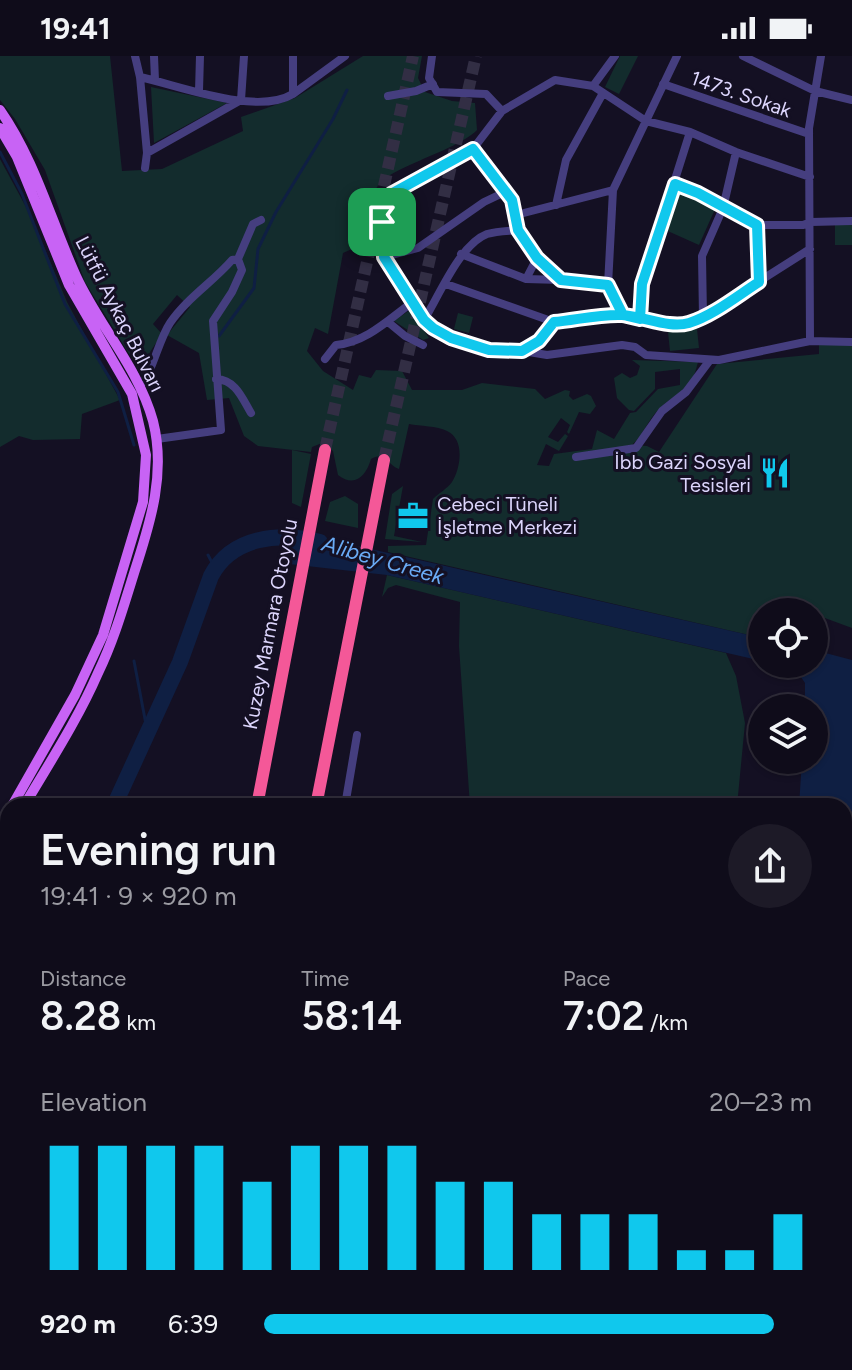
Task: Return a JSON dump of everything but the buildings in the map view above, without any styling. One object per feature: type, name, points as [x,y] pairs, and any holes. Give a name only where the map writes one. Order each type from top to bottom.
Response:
[{"type":"highway","name":"Kuzey Marmara Otoyolu","points":[[258,798],[325,450]]},
{"type":"highway","points":[[318,798],[384,460]]},
{"type":"main road","name":"Lütfü Aykaç Bulvarı","points":[[0,110],[22,145],[77,279],[140,386],[157,439],[155,498],[112,640],[86,699],[29,798]]},
{"type":"main road","name":"Lütfü Aykaç Bulvarı","points":[[0,128],[17,157],[69,285],[132,394],[144,441],[146,479],[143,502],[103,635],[75,695],[17,798]]},
{"type":"main road","points":[[144,441],[157,439]]},
{"type":"street","points":[[135,56],[147,153],[145,168]]},
{"type":"street","points":[[154,56],[155,80]]},
{"type":"street","points":[[199,91],[200,56]]},
{"type":"street","points":[[241,100],[244,56]]},
{"type":"street","points":[[293,56],[293,94]]},
{"type":"street","points":[[140,77],[261,102],[284,99],[345,56]]},
{"type":"street","points":[[432,56],[429,78],[437,92],[486,94],[502,111]]},
{"type":"street","points":[[593,86],[615,56]]},
{"type":"street","points":[[623,315],[608,285],[613,190],[677,56]]},
{"type":"street","points":[[810,341],[809,134],[821,56]]},
{"type":"street","points":[[748,57],[815,91],[852,100]]},
{"type":"street","points":[[810,177],[736,152],[690,132],[646,121],[593,86],[555,80],[502,111],[473,149],[391,194],[382,222],[384,257],[424,320],[451,338],[489,350],[547,355],[622,345],[635,347],[646,355],[715,360],[810,341],[852,342]]},
{"type":"street","points":[[388,96],[433,84]]},
{"type":"street","name":"1473. Sokak","points":[[663,84],[809,134]]},
{"type":"street","points":[[556,205],[566,160],[603,93]]},
{"type":"street","points":[[147,153],[241,100]]},
{"type":"street","points":[[640,319],[642,284],[690,132]]},
{"type":"street","points":[[473,149],[512,200],[518,230],[537,258],[561,280]]},
{"type":"street","points":[[703,317],[702,256],[723,208],[736,152]]},
{"type":"street","points":[[675,184],[757,225],[852,221]]},
{"type":"street","points":[[516,215],[613,190]]},
{"type":"street","points":[[384,257],[418,248],[484,202],[505,192]]},
{"type":"street","points":[[157,439],[221,430],[213,321],[242,270],[238,259],[253,224],[261,220]]},
{"type":"street","points":[[757,225],[759,282]]},
{"type":"street","points":[[424,320],[461,254],[478,238],[490,233],[518,230]]},
{"type":"street","points":[[446,284],[554,322],[623,315],[686,324],[703,317],[810,249]]},
{"type":"street","points":[[461,254],[526,279],[608,285]]},
{"type":"street","points":[[526,279],[537,258]]},
{"type":"street","points":[[140,386],[170,324],[190,299],[217,278],[232,260],[238,259]]},
{"type":"street","points":[[325,359],[336,345],[352,343],[388,322],[414,301]]},
{"type":"street","points":[[388,322],[423,345]]},
{"type":"street","points":[[522,351],[539,341],[554,322]]},
{"type":"street","points":[[576,457],[636,448],[662,411],[686,392],[715,360]]},
{"type":"street","points":[[216,379],[236,387],[251,413]]},
{"type":"street","points":[[346,798],[357,735]]},
{"type":"green space","points":[[0,56],[110,56],[122,171],[162,169],[243,131],[241,117],[295,98],[363,56],[422,56],[418,78],[425,92],[452,101],[475,103],[477,130],[381,182],[374,196],[370,241],[343,253],[328,334],[315,328],[307,351],[323,371],[353,390],[359,375],[371,378],[376,370],[402,371],[412,390],[462,390],[482,383],[535,389],[545,399],[565,390],[570,391],[569,396],[573,400],[587,394],[591,396],[596,406],[590,414],[579,412],[569,434],[570,425],[561,418],[548,437],[558,442],[565,434],[568,436],[559,451],[546,444],[537,465],[549,466],[554,454],[592,449],[597,430],[614,439],[630,413],[636,412],[658,389],[680,385],[680,369],[655,372],[655,389],[634,411],[629,410],[617,398],[614,378],[622,373],[630,378],[637,375],[640,366],[632,360],[698,362],[688,386],[659,409],[632,445],[647,446],[659,452],[717,364],[819,354],[819,344],[852,344],[852,628],[828,619],[828,598],[748,598],[748,635],[388,552],[388,546],[426,545],[433,499],[450,484],[458,469],[459,447],[453,435],[438,428],[409,424],[399,469],[384,457],[376,457],[371,459],[363,475],[355,480],[338,475],[333,451],[322,443],[312,447],[311,452],[258,446],[244,436],[229,398],[207,400],[199,353],[167,335],[190,307],[177,295],[153,324],[162,334],[150,352],[145,375],[142,375],[85,282],[45,170],[0,100]]},
{"type":"green space","points":[[620,56],[638,56],[619,94],[605,87]]},
{"type":"green space","points":[[151,87],[227,103],[154,143]]},
{"type":"green space","points":[[0,159],[32,218],[67,302],[120,400],[82,414],[80,439],[33,440],[19,436],[0,447]]},
{"type":"green space","points":[[677,190],[716,207],[699,245],[661,228]]},
{"type":"green space","points":[[835,224],[852,224],[852,245],[835,245]]},
{"type":"green space","points":[[410,310],[429,338],[423,340],[394,321]]},
{"type":"green space","points":[[458,313],[473,317],[469,333],[454,329]]},
{"type":"green space","points":[[697,329],[699,348],[670,351],[668,332]]},
{"type":"green space","points":[[292,450],[311,454],[301,507],[292,503]]},
{"type":"green space","points":[[403,486],[394,536],[422,542],[385,539],[392,494]]},
{"type":"green space","points":[[345,496],[358,504],[358,528],[325,521],[330,502]]},
{"type":"green space","points":[[387,575],[726,653],[736,676],[745,723],[738,798],[469,798],[459,646],[460,602],[396,585],[388,588],[382,597]]},
{"type":"water","points":[[318,537],[748,635],[748,658],[387,575],[289,564],[280,553],[291,543]]},
{"type":"water","points":[[828,654],[852,660],[852,798],[800,798],[801,774],[828,774],[828,694],[805,694],[802,678],[828,678]]},
{"type":"waterway","points":[[219,336],[254,288],[258,249],[347,90]]},
{"type":"waterway","points":[[0,152],[22,194],[65,304],[118,392],[134,445]]},
{"type":"waterway","name":"Alibey Creek","points":[[118,798],[180,662],[211,576],[220,563],[231,552],[258,540],[289,537],[320,542]]},
{"type":"waterway","points":[[208,555],[215,568]]},
{"type":"waterway","points":[[134,661],[148,735]]},
{"type":"tunnel","points":[[325,450],[413,56]]},
{"type":"tunnel","points":[[384,460],[476,56]]},
{"type":"place","name":"İbb Gazi Sosyal Tesisleri","points":[[775,473]]},
{"type":"place","name":"Cebeci Tüneli İşletme Merkezi","points":[[413,516]]},
{"type":"route","points":[[382,222],[384,257],[424,320],[451,338],[489,350],[522,351],[539,341],[554,322],[623,315],[640,319],[686,324],[703,317],[759,282],[757,225],[675,184],[642,284],[640,319],[623,315],[608,285],[561,280],[537,258],[518,230],[512,200],[473,149],[391,194],[382,222]]}]
